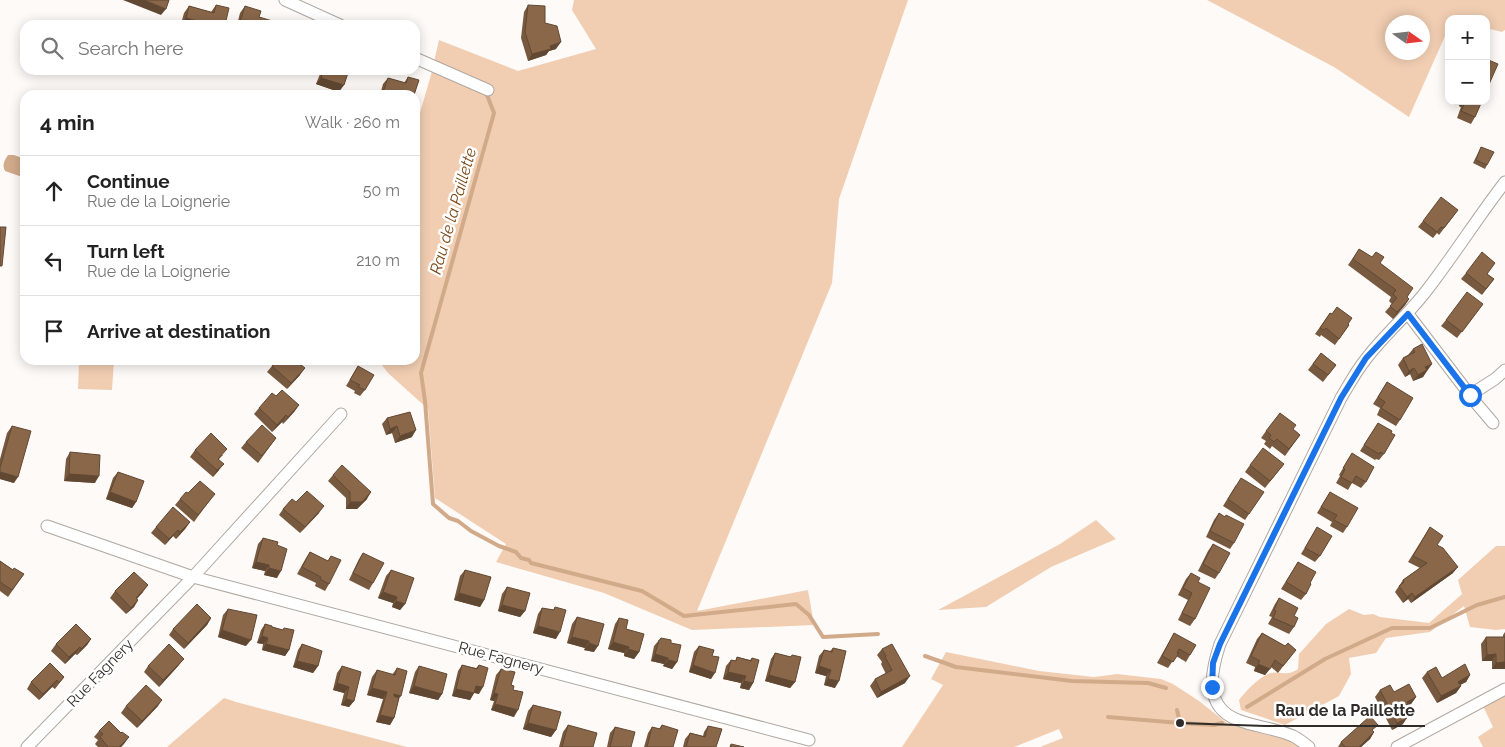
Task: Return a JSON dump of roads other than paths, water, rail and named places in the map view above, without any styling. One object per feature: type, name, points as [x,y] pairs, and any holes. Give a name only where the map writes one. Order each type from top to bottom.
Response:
[{"type":"street","points":[[285,0],[329,20]]},
{"type":"street","points":[[420,60],[488,90]]},
{"type":"street","points":[[1309,747],[1288,734],[1237,720],[1225,713],[1216,701],[1212,687],[1213,663],[1220,644],[1341,398],[1366,358],[1408,314],[1505,182]]},
{"type":"street","points":[[1408,314],[1493,423]]},
{"type":"street","points":[[1470,395],[1495,379],[1505,370]]},
{"type":"street","name":"Rue Fagnery","points":[[27,747],[193,577],[341,414]]},
{"type":"street","name":"Rue Fagnery","points":[[47,526],[193,577],[809,740]]},
{"type":"street","points":[[1397,747],[1505,689]]},
{"type":"waterway","name":"Rau de la Paillette","points":[[487,95],[494,113],[421,373],[433,504],[449,518],[458,521],[471,531],[499,546],[516,552],[521,558],[529,560],[531,563],[642,591],[684,616],[796,604],[809,615],[823,637],[878,634]]},
{"type":"waterway","name":"Rau de la Paillette","points":[[1247,707],[1325,659],[1392,628],[1430,628],[1477,605],[1505,597]]},
{"type":"waterway","name":"Rau de la Paillette","points":[[925,656],[956,667],[1072,681],[1148,683],[1166,688]]},
{"type":"waterway","name":"Rau de la Paillette","points":[[1177,710],[1180,723]]},
{"type":"waterway","name":"Rau de la Paillette","points":[[1108,717],[1214,725],[1222,723]]},
{"type":"place","name":"Rau de la Paillette","points":[[1180,723]]}]
